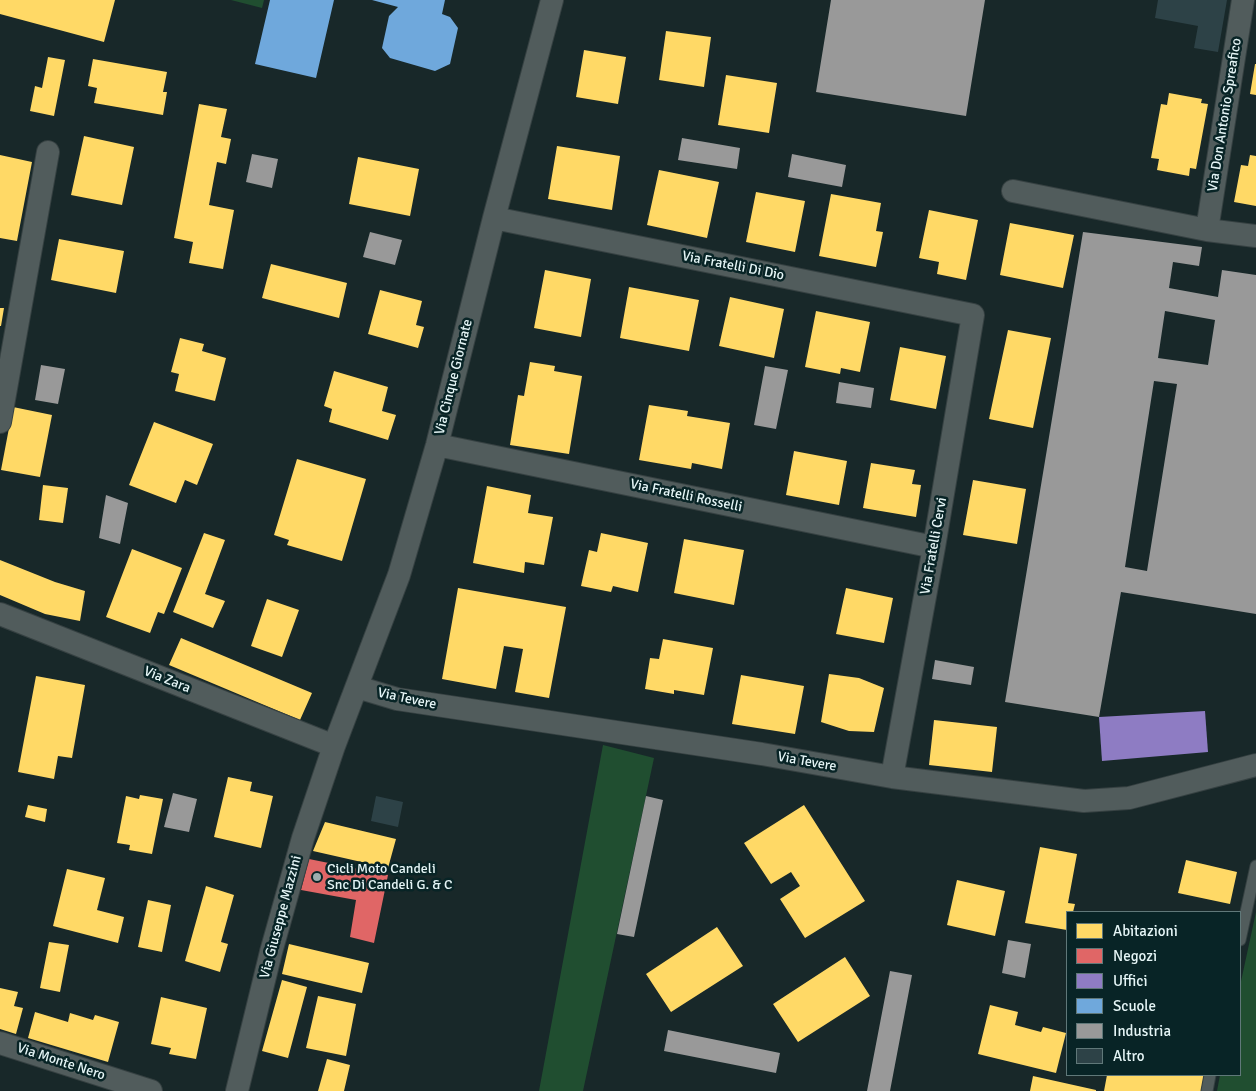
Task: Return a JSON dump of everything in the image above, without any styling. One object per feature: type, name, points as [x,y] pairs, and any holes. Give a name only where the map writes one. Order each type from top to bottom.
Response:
[{"type":"street","name":"Via Cinque Giornate","points":[[334,746],[358,687],[398,575],[437,445],[494,218],[552,0]]},
{"type":"street","name":"Via Don Antonio Spreafico","points":[[1207,230],[1243,0]]},
{"type":"street","points":[[0,422],[48,152]]},
{"type":"street","points":[[1013,191],[1207,230],[1256,236]]},
{"type":"street","name":"Via Fratelli Di Dio","points":[[494,218],[973,315]]},
{"type":"street","name":"Via Fratelli Cervi","points":[[892,777],[934,547],[973,315]]},
{"type":"street","name":"Via Fratelli Rosselli","points":[[437,445],[934,547]]},
{"type":"street","name":"Via Zara","points":[[0,614],[334,746]]},
{"type":"street","name":"Via Tevere","points":[[358,687],[397,699],[762,754],[892,777],[1084,801],[1129,798],[1256,765]]},
{"type":"street","name":"Via Giuseppe Mazzini","points":[[237,1091],[271,952],[303,838],[334,746]]},
{"type":"street","name":"Via Monte Nero","points":[[0,1043],[151,1091]]},
{"type":"lane","points":[[1241,935],[1256,866]]},
{"type":"lane","points":[[1207,1091],[1210,1076]]},
{"type":"green space","points":[[231,0],[264,0],[262,8]]},
{"type":"green space","points":[[603,745],[654,758],[583,1091],[539,1091]]},
{"type":"green space","points":[[1256,912],[1256,1091],[1217,1091],[1220,1076],[1241,1076],[1241,981]]},
{"type":"building: Abitazioni","points":[[0,0],[115,0],[104,42],[0,14]]},
{"type":"building: Abitazioni","points":[[666,31],[711,37],[704,87],[659,80]]},
{"type":"building: Abitazioni","points":[[584,50],[626,57],[618,104],[576,97]]},
{"type":"building: Abitazioni","points":[[48,57],[65,60],[54,116],[30,111],[35,86],[42,88]]},
{"type":"building: Abitazioni","points":[[93,59],[167,72],[163,92],[167,92],[163,115],[94,103],[97,88],[88,86]]},
{"type":"building: Abitazioni","points":[[1256,64],[1256,95],[1250,94]]},
{"type":"building: Abitazioni","points":[[726,75],[777,83],[769,133],[718,125]]},
{"type":"building: Abitazioni","points":[[1169,93],[1202,99],[1201,103],[1208,104],[1196,169],[1190,168],[1189,176],[1157,170],[1159,159],[1151,158],[1161,104],[1167,105]]},
{"type":"building: Abitazioni","points":[[199,104],[227,109],[221,137],[231,139],[226,164],[217,162],[209,205],[234,210],[223,269],[189,263],[193,242],[174,238]]},
{"type":"building: Abitazioni","points":[[84,136],[134,147],[122,205],[71,195]]},
{"type":"building: Abitazioni","points":[[557,146],[620,156],[612,210],[548,199]]},
{"type":"building: Abitazioni","points":[[0,155],[32,162],[17,241],[0,238]]},
{"type":"building: Abitazioni","points":[[1250,155],[1256,156],[1256,206],[1234,202],[1241,165],[1248,166]]},
{"type":"building: Abitazioni","points":[[358,157],[419,169],[410,216],[349,204]]},
{"type":"building: Abitazioni","points":[[659,170],[719,182],[707,238],[647,225]]},
{"type":"building: Abitazioni","points":[[756,192],[805,201],[795,252],[746,242]]},
{"type":"building: Abitazioni","points":[[831,194],[881,203],[876,231],[883,232],[876,267],[819,256]]},
{"type":"building: Abitazioni","points":[[929,210],[978,220],[966,280],[937,274],[939,262],[919,258]]},
{"type":"building: Abitazioni","points":[[1010,223],[1074,235],[1063,288],[1000,275]]},
{"type":"building: Abitazioni","points":[[59,239],[124,251],[116,293],[51,280]]},
{"type":"building: Abitazioni","points":[[271,264],[347,283],[339,318],[262,298]]},
{"type":"building: Abitazioni","points":[[545,270],[591,279],[581,337],[534,328]]},
{"type":"building: Abitazioni","points":[[629,287],[699,300],[689,351],[620,338]]},
{"type":"building: Abitazioni","points":[[380,290],[422,301],[416,325],[424,327],[418,348],[368,334]]},
{"type":"building: Abitazioni","points":[[730,297],[784,309],[774,358],[719,346]]},
{"type":"building: Abitazioni","points":[[0,308],[4,308],[1,326],[0,326]]},
{"type":"building: Abitazioni","points":[[816,311],[870,322],[860,372],[841,368],[840,374],[805,367]]},
{"type":"building: Abitazioni","points":[[1008,330],[1051,338],[1033,428],[989,419]]},
{"type":"building: Abitazioni","points":[[180,338],[204,344],[202,351],[226,358],[215,401],[175,391],[179,374],[171,372]]},
{"type":"building: Abitazioni","points":[[900,347],[946,356],[936,409],[890,400]]},
{"type":"building: Abitazioni","points":[[530,362],[555,366],[554,371],[582,376],[569,454],[510,445],[518,395],[524,396]]},
{"type":"building: Abitazioni","points":[[334,371],[388,387],[382,411],[396,415],[388,440],[329,422],[332,409],[324,406]]},
{"type":"building: Abitazioni","points":[[649,405],[688,411],[687,416],[730,423],[722,469],[692,463],[691,469],[639,460]]},
{"type":"building: Abitazioni","points":[[13,407],[52,415],[40,477],[1,470]]},
{"type":"building: Abitazioni","points":[[154,422],[213,444],[197,485],[185,480],[176,503],[129,485]]},
{"type":"building: Abitazioni","points":[[794,451],[847,461],[839,505],[786,495]]},
{"type":"building: Abitazioni","points":[[297,459],[366,479],[342,561],[287,545],[289,540],[274,535]]},
{"type":"building: Abitazioni","points":[[871,463],[915,470],[912,484],[921,485],[916,517],[863,508]]},
{"type":"building: Abitazioni","points":[[973,480],[1026,489],[1017,544],[963,535]]},
{"type":"building: Abitazioni","points":[[43,485],[68,488],[63,523],[39,520]]},
{"type":"building: Abitazioni","points":[[487,486],[531,495],[528,513],[553,517],[544,565],[525,562],[524,573],[473,563]]},
{"type":"building: Abitazioni","points":[[204,533],[225,540],[205,594],[225,601],[213,628],[173,612]]},
{"type":"building: Abitazioni","points":[[601,533],[648,543],[638,592],[613,586],[611,592],[581,586],[589,550],[597,552]]},
{"type":"building: Abitazioni","points":[[684,539],[744,550],[734,605],[674,593]]},
{"type":"building: Abitazioni","points":[[132,549],[182,568],[164,614],[158,612],[150,633],[106,617]]},
{"type":"building: Abitazioni","points":[[0,560],[55,582],[85,591],[80,621],[45,614],[0,595]]},
{"type":"building: Abitazioni","points":[[458,588],[566,607],[549,698],[515,692],[523,649],[504,646],[496,689],[442,679]]},
{"type":"building: Abitazioni","points":[[846,588],[893,598],[884,643],[836,634]]},
{"type":"building: Abitazioni","points":[[267,599],[299,610],[282,657],[251,646]]},
{"type":"building: Abitazioni","points":[[181,638],[312,693],[300,720],[169,665]]},
{"type":"building: Abitazioni","points":[[663,639],[713,648],[704,695],[674,690],[674,694],[645,689],[650,658],[659,659]]},
{"type":"building: Abitazioni","points":[[829,674],[859,678],[884,688],[874,732],[849,731],[821,722]]},
{"type":"building: Abitazioni","points":[[741,675],[804,686],[795,734],[732,724]]},
{"type":"building: Abitazioni","points":[[36,676],[85,685],[72,758],[58,756],[54,779],[18,772]]},
{"type":"building: Abitazioni","points":[[934,720],[997,727],[992,772],[929,765]]},
{"type":"building: Abitazioni","points":[[228,777],[252,782],[250,791],[273,796],[261,848],[214,837]]},
{"type":"building: Abitazioni","points":[[140,795],[163,799],[152,854],[129,850],[130,845],[117,843],[126,796],[139,799]]},
{"type":"building: Abitazioni","points":[[28,805],[47,809],[45,822],[25,817]]},
{"type":"building: Abitazioni","points":[[804,805],[865,901],[805,938],[780,899],[800,886],[791,872],[771,884],[744,843]]},
{"type":"building: Abitazioni","points":[[325,822],[396,839],[388,868],[313,851]]},
{"type":"building: Abitazioni","points":[[1040,847],[1077,854],[1068,903],[1075,904],[1073,911],[1066,911],[1066,930],[1025,923]]},
{"type":"building: Abitazioni","points":[[1186,860],[1237,872],[1230,904],[1178,893]]},
{"type":"building: Abitazioni","points":[[67,869],[105,878],[97,910],[124,917],[118,943],[53,926]]},
{"type":"building: Abitazioni","points":[[957,880],[1005,891],[995,936],[947,925]]},
{"type":"building: Abitazioni","points":[[206,886],[234,895],[221,942],[228,944],[220,972],[185,961]]},
{"type":"building: Abitazioni","points":[[148,900],[171,905],[162,952],[138,947]]},
{"type":"building: Abitazioni","points":[[717,927],[743,966],[671,1012],[646,974]]},
{"type":"building: Abitazioni","points":[[49,942],[69,945],[60,992],[40,988]]},
{"type":"building: Abitazioni","points":[[289,944],[369,963],[362,993],[282,974]]},
{"type":"building: Abitazioni","points":[[845,957],[870,996],[798,1042],[773,1004]]},
{"type":"building: Abitazioni","points":[[282,980],[307,987],[288,1058],[262,1051]]},
{"type":"building: Abitazioni","points":[[0,988],[18,992],[14,1006],[23,1008],[16,1034],[0,1029]]},
{"type":"building: Abitazioni","points":[[318,996],[356,1004],[346,1056],[306,1048]]},
{"type":"building: Abitazioni","points":[[161,997],[207,1008],[196,1059],[169,1054],[171,1048],[151,1044]]},
{"type":"building: Abitazioni","points":[[990,1005],[1018,1012],[1015,1025],[1041,1032],[1043,1027],[1066,1033],[1056,1073],[978,1054]]},
{"type":"building: Abitazioni","points":[[35,1012],[68,1022],[70,1013],[93,1020],[95,1015],[119,1022],[108,1062],[28,1038]]},
{"type":"building: Abitazioni","points":[[327,1059],[350,1065],[344,1091],[318,1091]]},
{"type":"building: Abitazioni","points":[[1033,1076],[1096,1090],[1096,1091],[1030,1091]]},
{"type":"building: Abitazioni","points":[[1107,1076],[1204,1076],[1201,1091],[1104,1091]]},
{"type":"building: Negozi","points":[[309,859],[388,875],[374,943],[350,937],[356,900],[301,890]]},
{"type":"building: Uffici","points":[[1205,711],[1208,752],[1102,761],[1099,717]]},
{"type":"building: Scuole","points":[[270,0],[334,0],[316,78],[255,64]]},
{"type":"building: Scuole","points":[[372,0],[445,0],[442,14],[450,17],[458,28],[450,64],[435,71],[390,58],[382,48],[389,16],[398,7]]},
{"type":"building: Industria","points":[[831,0],[985,0],[966,116],[816,92]]},
{"type":"building: Industria","points":[[682,138],[740,148],[737,169],[678,160]]},
{"type":"building: Industria","points":[[252,154],[278,159],[272,188],[246,182]]},
{"type":"building: Industria","points":[[792,154],[846,165],[842,187],[788,177]]},
{"type":"building: Industria","points":[[370,232],[402,240],[395,265],[363,257]]},
{"type":"building: Industria","points":[[1083,232],[1202,247],[1199,266],[1173,262],[1169,288],[1218,297],[1222,270],[1256,275],[1256,614],[1121,592],[1099,717],[1005,702]],"holes":[[[1165,311],[1215,320],[1208,365],[1158,358]],[[1154,381],[1177,384],[1147,571],[1125,567]]]},
{"type":"building: Industria","points":[[41,365],[65,369],[58,404],[35,400]]},
{"type":"building: Industria","points":[[765,366],[788,370],[776,429],[754,425]]},
{"type":"building: Industria","points":[[839,382],[874,388],[871,408],[836,403]]},
{"type":"building: Industria","points":[[106,495],[128,503],[120,544],[99,538]]},
{"type":"building: Industria","points":[[935,660],[974,667],[971,685],[932,679]]},
{"type":"building: Industria","points":[[173,793],[197,799],[189,832],[164,827]]},
{"type":"building: Industria","points":[[646,796],[663,800],[634,937],[617,934]]},
{"type":"building: Industria","points":[[1008,940],[1031,944],[1025,978],[1002,973]]},
{"type":"building: Industria","points":[[890,971],[912,975],[890,1091],[867,1091]]},
{"type":"building: Industria","points":[[668,1030],[780,1053],[776,1073],[664,1051]]},
{"type":"building: Altro","points":[[1158,0],[1227,0],[1218,52],[1194,48],[1198,26],[1155,18]]},
{"type":"building: Altro","points":[[376,796],[403,802],[398,827],[371,821]]},
{"type":"place","name":"Cicli Moto Candeli Snc Di Candeli G. & C","points":[[317,877]]}]
